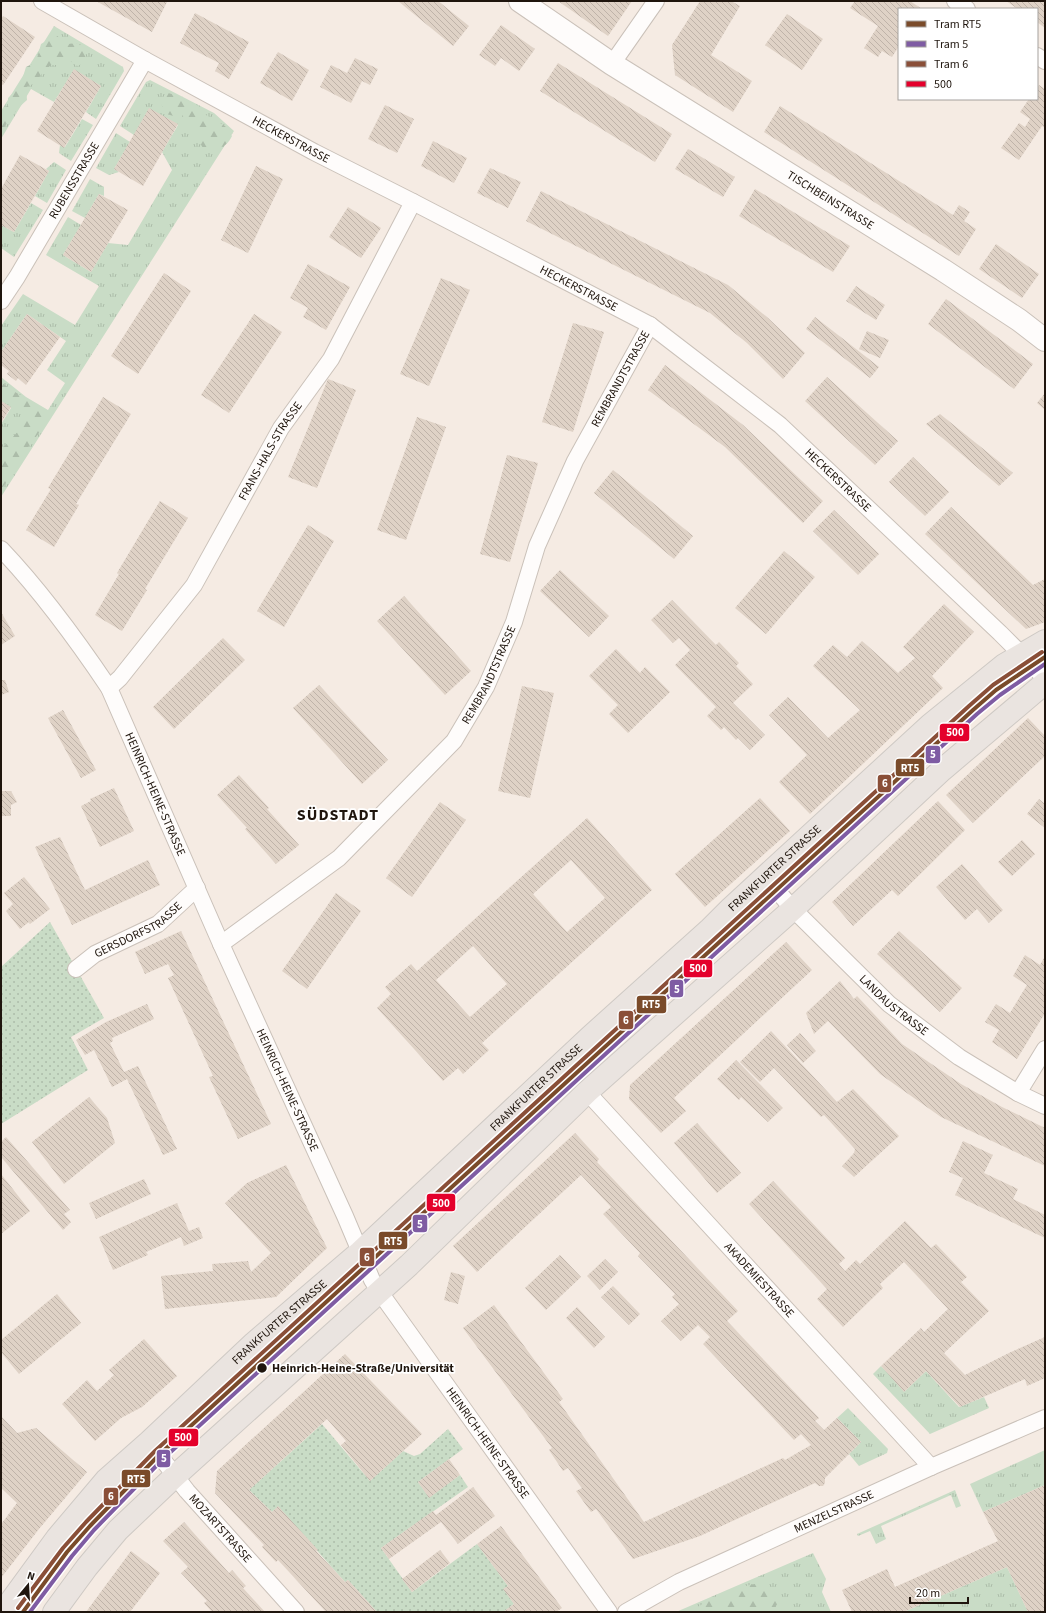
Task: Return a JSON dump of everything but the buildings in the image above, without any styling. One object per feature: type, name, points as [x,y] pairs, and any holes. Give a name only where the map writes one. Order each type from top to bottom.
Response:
[{"type":"main road","name":"TISCHBEINSTRASSE","points":[[520,1],[612,64],[943,270],[1019,320],[1045,340]]},
{"type":"main road","name":"FRANKFURTER STRASSE","points":[[3,1612],[57,1538],[106,1480],[254,1344],[360,1252],[590,1036],[709,930],[930,725],[1004,665],[1045,642]]},
{"type":"main road","points":[[54,1612],[87,1567],[118,1530],[175,1476],[409,1265],[587,1092],[793,909],[942,770],[1045,683]]},
{"type":"street","name":"HECKERSTRASSE","points":[[42,1],[145,60],[314,152],[650,325],[780,425],[1022,654],[1045,678]]},
{"type":"street","points":[[612,64],[656,1]]},
{"type":"street","points":[[955,1],[966,8]]},
{"type":"street","name":"RUBENSSTRASSE","points":[[1,300],[17,277],[145,60]]},
{"type":"street","name":"FRANS-HALS-STRASSE","points":[[109,688],[120,678],[194,585],[281,428],[331,359],[413,202]]},
{"type":"street","name":"REMBRANDTSTRASSE","points":[[221,944],[339,858],[454,741],[486,687],[514,622],[537,546],[575,461],[650,325]]},
{"type":"street","name":"HEINRICH-HEINE-STRASSE","points":[[1,549],[48,603],[84,650],[109,688],[221,944],[379,1291],[609,1612]]},
{"type":"street","name":"LANDAUSTRASSE","points":[[765,877],[793,909],[889,1004],[959,1057],[1018,1092],[1045,1106]]},
{"type":"street","name":"GERSDORFSTRASSE","points":[[76,969],[95,954],[158,924],[197,888]]},
{"type":"street","points":[[1018,1092],[1045,1049]]},
{"type":"street","name":"AKADEMIESTRASSE","points":[[587,1092],[931,1467]]},
{"type":"street","name":"MENZELSTRASSE","points":[[626,1612],[679,1582],[931,1467],[1045,1418]]},
{"type":"street","name":"MOZARTSTRASSE","points":[[149,1442],[187,1491],[296,1612]]},
{"type":"green space","points":[[54,26],[123,67],[124,71],[96,119],[86,112],[101,86],[74,70],[54,102],[31,89],[1,139],[1,111]]},
{"type":"green space","points":[[56,35],[67,44],[78,43],[85,51],[87,62],[77,66],[69,60],[61,65],[51,65],[43,72],[35,83],[26,87],[27,100],[16,111],[1,131],[1,112],[8,105],[8,98],[20,86],[26,67],[36,62],[41,44]]},
{"type":"green space","points":[[150,80],[214,113],[234,131],[1,497],[1,424],[11,408],[1,401],[1,377],[26,397],[48,410],[65,383],[47,370],[66,341],[27,314],[1,352],[1,326],[23,294],[75,325],[99,286],[46,255],[68,217],[81,225],[63,255],[91,272],[108,243],[128,245],[172,170],[162,152],[178,125],[134,135],[120,126],[146,82]]},
{"type":"green space","points":[[168,93],[175,95],[180,100],[193,103],[202,108],[206,115],[225,126],[232,136],[227,144],[221,148],[204,150],[199,141],[203,132],[193,129],[182,115],[177,117],[163,113],[161,99]]},
{"type":"green space","points":[[82,119],[93,125],[71,161],[59,153],[60,145],[65,147]]},
{"type":"green space","points":[[116,133],[130,142],[114,169],[119,172],[109,175],[96,168]]},
{"type":"green space","points":[[54,162],[66,170],[47,203],[35,196],[49,171],[46,169]]},
{"type":"green space","points":[[90,179],[104,187],[104,196],[99,194],[85,218],[72,211]]},
{"type":"green space","points":[[31,203],[43,210],[14,257],[1,248],[1,225],[14,232]]},
{"type":"green space","points":[[1,382],[38,406],[48,416],[46,424],[21,456],[15,472],[1,489],[1,450],[23,426],[26,417],[14,404],[1,397]]},
{"type":"green space","points":[[50,922],[104,1018],[71,1037],[88,1070],[1,1124],[1,967]]},
{"type":"green space","points":[[881,1366],[905,1391],[926,1371],[959,1407],[984,1397],[989,1408],[930,1434],[873,1374]]},
{"type":"green space","points":[[848,1408],[888,1449],[887,1453],[859,1466],[849,1454],[861,1442],[837,1418]]},
{"type":"green space","points":[[322,1424],[370,1481],[403,1451],[414,1456],[420,1454],[448,1429],[463,1449],[418,1482],[429,1497],[460,1475],[468,1487],[381,1548],[412,1592],[477,1544],[508,1586],[504,1589],[514,1604],[503,1612],[377,1612],[348,1580],[345,1582],[278,1507],[272,1512],[249,1490]]},
{"type":"green space","points":[[1045,1450],[1045,1485],[983,1512],[970,1484]]},
{"type":"green space","points":[[955,1490],[961,1506],[956,1508],[951,1495],[881,1526],[886,1539],[876,1544],[870,1531],[858,1536],[857,1534]]},
{"type":"green space","points":[[813,1553],[826,1579],[822,1592],[831,1612],[676,1612]]},
{"type":"green space","points":[[1007,1567],[1028,1612],[906,1611]]},
{"type":"green space","points":[[759,1583],[770,1588],[779,1600],[773,1612],[752,1612],[742,1608],[735,1612],[688,1612],[714,1598],[730,1597],[741,1587]]},
{"type":"tram line","name":"6","points":[[18,1608],[63,1548],[86,1522],[155,1451],[969,706],[993,685],[1042,652]]},
{"type":"tram line","name":"RT5","points":[[23,1612],[67,1552],[90,1526],[159,1455],[973,710],[996,690],[1045,657]]},
{"type":"tram line","name":"5","points":[[30,1612],[72,1556],[94,1530],[163,1459],[977,714],[1000,695],[1045,664]]},
{"type":"transit line","name":"500","points":[[28,1612],[84,1538],[161,1458],[740,930],[948,738],[1005,689],[1045,663]]},
{"type":"place","name":"Heinrich-Heine-Straße/Universität","points":[[262,1368]]},
{"type":"district","name":"SÜDSTADT","points":[[338,814]]}]
